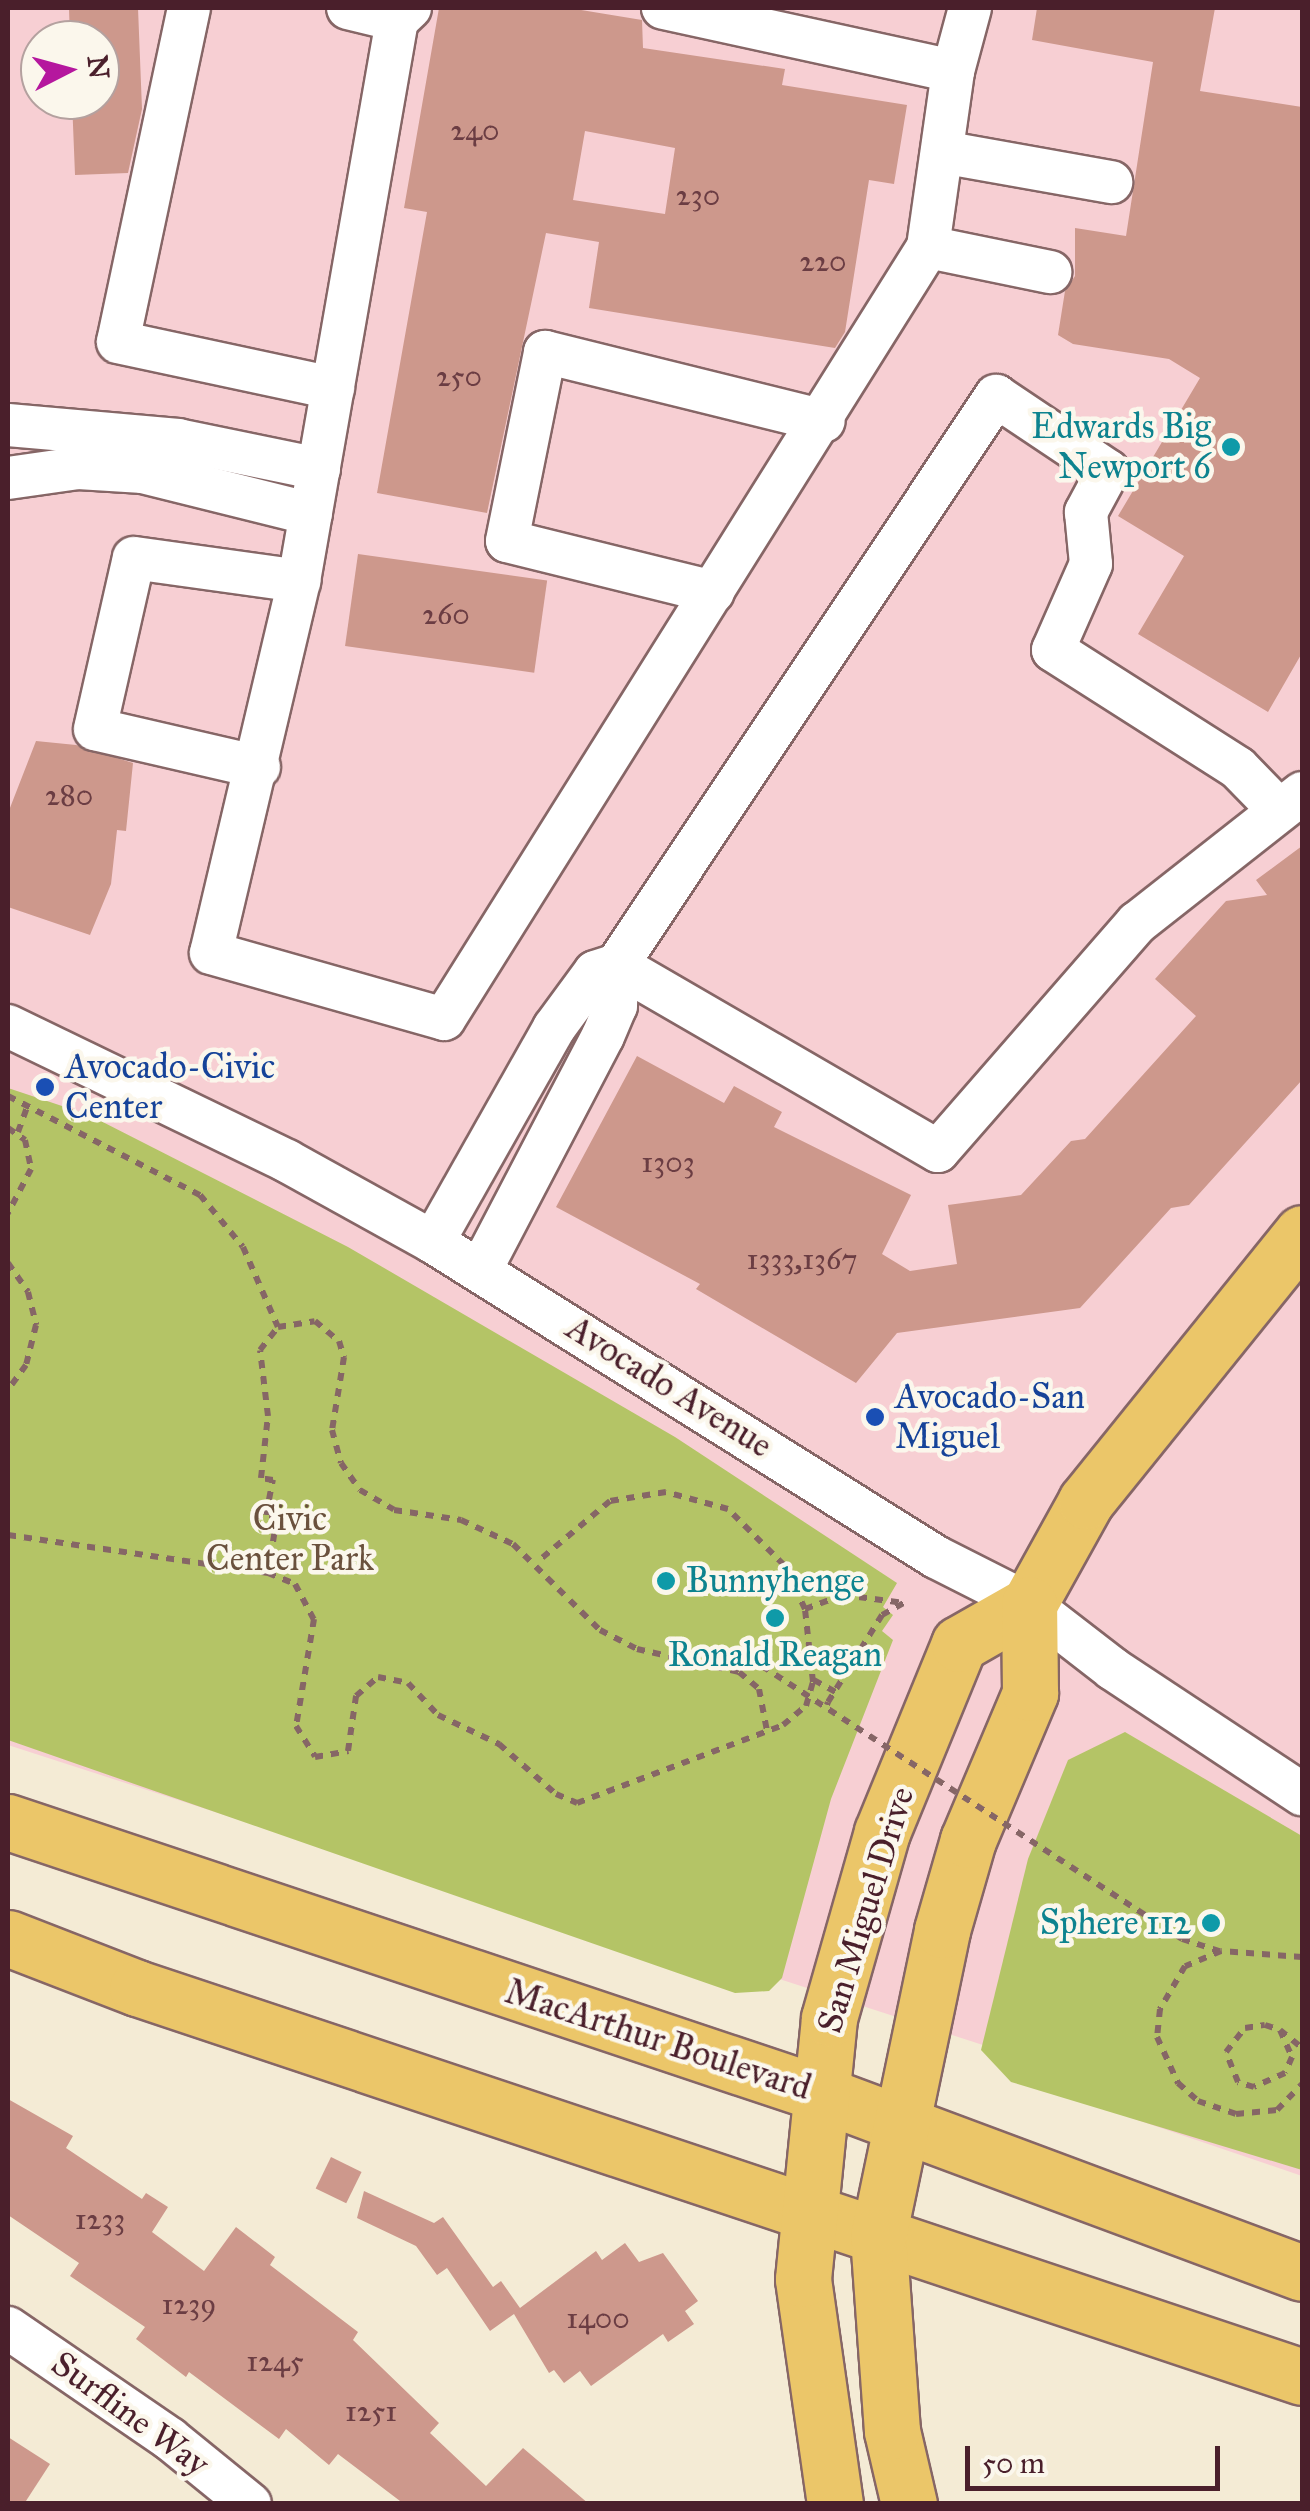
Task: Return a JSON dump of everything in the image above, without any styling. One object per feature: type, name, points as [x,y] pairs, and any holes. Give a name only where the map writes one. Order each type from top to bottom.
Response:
[{"type":"main road","points":[[910,2504],[892,2431],[878,2236],[897,2124],[968,1840],[1030,1693],[1029,1604],[1086,1501],[1302,1233]]},
{"type":"main road","name":"San Miguel Drive","points":[[835,2504],[802,2279],[819,2093],[832,2005],[882,1832],[959,1644],[1029,1604]]},
{"type":"main road","name":"MacArthur Boulevard","points":[[8,1822],[819,2093],[1302,2273]]},
{"type":"main road","points":[[8,1938],[137,1988],[1302,2376]]},
{"type":"street","points":[[189,8],[118,342],[333,388]]},
{"type":"street","points":[[348,8],[403,14],[312,514],[259,767],[211,953],[444,1019],[824,421],[928,247],[953,71],[970,8]]},
{"type":"street","points":[[698,10],[780,20],[953,71]]},
{"type":"street","points":[[942,152],[1112,182]]},
{"type":"street","points":[[928,247],[1050,272]]},
{"type":"street","points":[[713,592],[507,541],[546,352],[824,421]]},
{"type":"street","points":[[433,1242],[582,984],[617,965],[996,396],[1108,471],[1086,512],[1091,564],[1053,650],[1290,801],[1137,923],[938,1151],[617,965]]},
{"type":"street","points":[[8,425],[178,440],[319,470]]},
{"type":"street","points":[[8,478],[78,468],[143,472],[312,514]]},
{"type":"street","points":[[259,767],[96,729],[134,558],[298,581]]},
{"type":"street","points":[[480,1271],[603,1036],[616,1006],[617,965]]},
{"type":"street","name":"Avocado Avenue","points":[[8,1026],[286,1161],[433,1242],[936,1557],[1029,1604],[1113,1668],[1302,1794]]},
{"type":"street","name":"Surfline Way","points":[[8,2328],[155,2427],[250,2504]]},
{"type":"path","points":[[8,1096],[200,1196],[243,1247],[278,1327]]},
{"type":"path","points":[[8,1213],[31,1169],[18,1132],[28,1105]]},
{"type":"path","points":[[8,1128],[18,1132]]},
{"type":"path","points":[[8,1263],[28,1292],[36,1325],[26,1364],[8,1390]]},
{"type":"path","points":[[268,1572],[277,1517],[266,1515],[273,1480],[261,1478],[268,1416],[258,1360],[264,1340],[278,1327],[315,1322],[338,1341],[344,1371],[332,1430],[341,1464],[360,1490],[394,1510],[483,1528],[536,1562],[600,1630],[637,1650],[710,1663],[751,1679],[766,1704],[766,1731]]},
{"type":"path","points":[[8,1536],[268,1572],[295,1584],[311,1605],[314,1635],[296,1726],[315,1757],[348,1752],[356,1696],[370,1680],[388,1676],[408,1683],[454,1725],[521,1758],[567,1801],[594,1799],[796,1716],[812,1680],[805,1610],[766,1542],[728,1510],[689,1494],[639,1493],[610,1501],[536,1562]]},
{"type":"path","points":[[805,1610],[843,1595],[904,1603],[882,1615],[828,1704]]},
{"type":"path","points":[[762,1666],[828,1704],[1182,1940],[1221,1951],[1302,1958]]},
{"type":"path","points":[[812,1680],[839,1694]]},
{"type":"path","points":[[1221,1951],[1185,1966],[1171,1985],[1160,2009],[1162,2060],[1198,2101],[1236,2114],[1276,2110],[1302,2098]]},
{"type":"path","points":[[1280,2030],[1292,2058],[1285,2073],[1254,2087],[1238,2082],[1226,2052],[1231,2037],[1265,2024],[1280,2030],[1300,2045],[1302,2056]]},
{"type":"path","points":[[1292,2100],[1302,2084]]},
{"type":"shaded area","points":[[8,8],[1302,8],[1302,2176],[1008,2076],[986,2046],[767,1975],[747,1984],[8,1745]]},
{"type":"green space","name":"Civic Center Park","points":[[8,1088],[89,1115],[348,1247],[675,1437],[897,1583],[883,1607],[893,1615],[882,1631],[893,1640],[831,1799],[782,1978],[769,1991],[735,1993],[8,1740]]},
{"type":"green space","points":[[1125,1732],[1302,1836],[1302,2170],[1011,2082],[981,2050],[1028,1859],[1068,1760]]},
{"type":"building","points":[[69,8],[138,8],[142,109],[128,173],[75,175],[73,120],[120,120],[120,20],[69,20]]},
{"type":"building","points":[[439,8],[569,8],[642,20],[643,48],[785,69],[782,85],[907,105],[894,184],[869,180],[845,332],[835,348],[589,308],[599,242],[546,233],[487,513],[377,493],[427,212],[404,208]],"holes":[[[585,131],[675,148],[665,214],[573,200]]]},
{"type":"building","name":"Edwards Big Newport 6","points":[[1037,8],[1215,8],[1200,91],[1302,107],[1302,653],[1268,712],[1138,634],[1184,556],[1118,516],[1200,378],[1169,359],[1073,344],[1058,335],[1065,291],[1075,276],[1075,228],[1126,236],[1153,62],[1032,40]]},
{"type":"building","points":[[358,554],[547,581],[534,673],[345,646]]},
{"type":"building","points":[[36,741],[76,745],[133,763],[126,831],[117,830],[111,884],[90,935],[8,907],[8,813]]},
{"type":"building","points":[[1302,846],[1302,1080],[1189,1205],[1171,1208],[1080,1308],[897,1333],[856,1383],[696,1289],[700,1284],[556,1207],[637,1056],[724,1103],[734,1086],[782,1112],[774,1127],[911,1195],[882,1254],[910,1271],[957,1264],[948,1205],[1021,1195],[1071,1141],[1085,1139],[1196,1016],[1155,979],[1226,901],[1267,895],[1256,880]]},
{"type":"building","points":[[8,2099],[73,2136],[66,2148],[142,2199],[146,2193],[168,2207],[152,2232],[204,2271],[236,2227],[275,2257],[270,2265],[358,2332],[353,2340],[439,2423],[430,2433],[486,2486],[523,2448],[589,2504],[404,2504],[338,2454],[329,2465],[286,2429],[279,2439],[189,2372],[186,2377],[136,2339],[145,2327],[70,2276],[79,2263],[8,2215]]},
{"type":"building","points":[[331,2157],[362,2172],[346,2203],[316,2188]]},
{"type":"building","points":[[364,2191],[434,2223],[443,2217],[493,2287],[501,2281],[520,2308],[596,2251],[602,2260],[625,2243],[639,2262],[663,2253],[698,2301],[685,2311],[694,2324],[668,2342],[663,2334],[591,2386],[580,2371],[564,2383],[554,2370],[549,2373],[514,2314],[490,2331],[447,2268],[437,2275],[416,2246],[357,2218]]},
{"type":"building","points":[[8,2437],[50,2464],[24,2504],[8,2504]]},
{"type":"place","name":"Edwards Big Newport 6","points":[[1231,447]]},
{"type":"place","name":"Avocado-Civic Center","points":[[45,1087]]},
{"type":"place","name":"Avocado-San Miguel","points":[[875,1417]]},
{"type":"place","name":"Bunnyhenge","points":[[666,1581]]},
{"type":"place","name":"Ronald Reagan","points":[[775,1618]]},
{"type":"place","name":"Sphere 112","points":[[1211,1923]]}]
